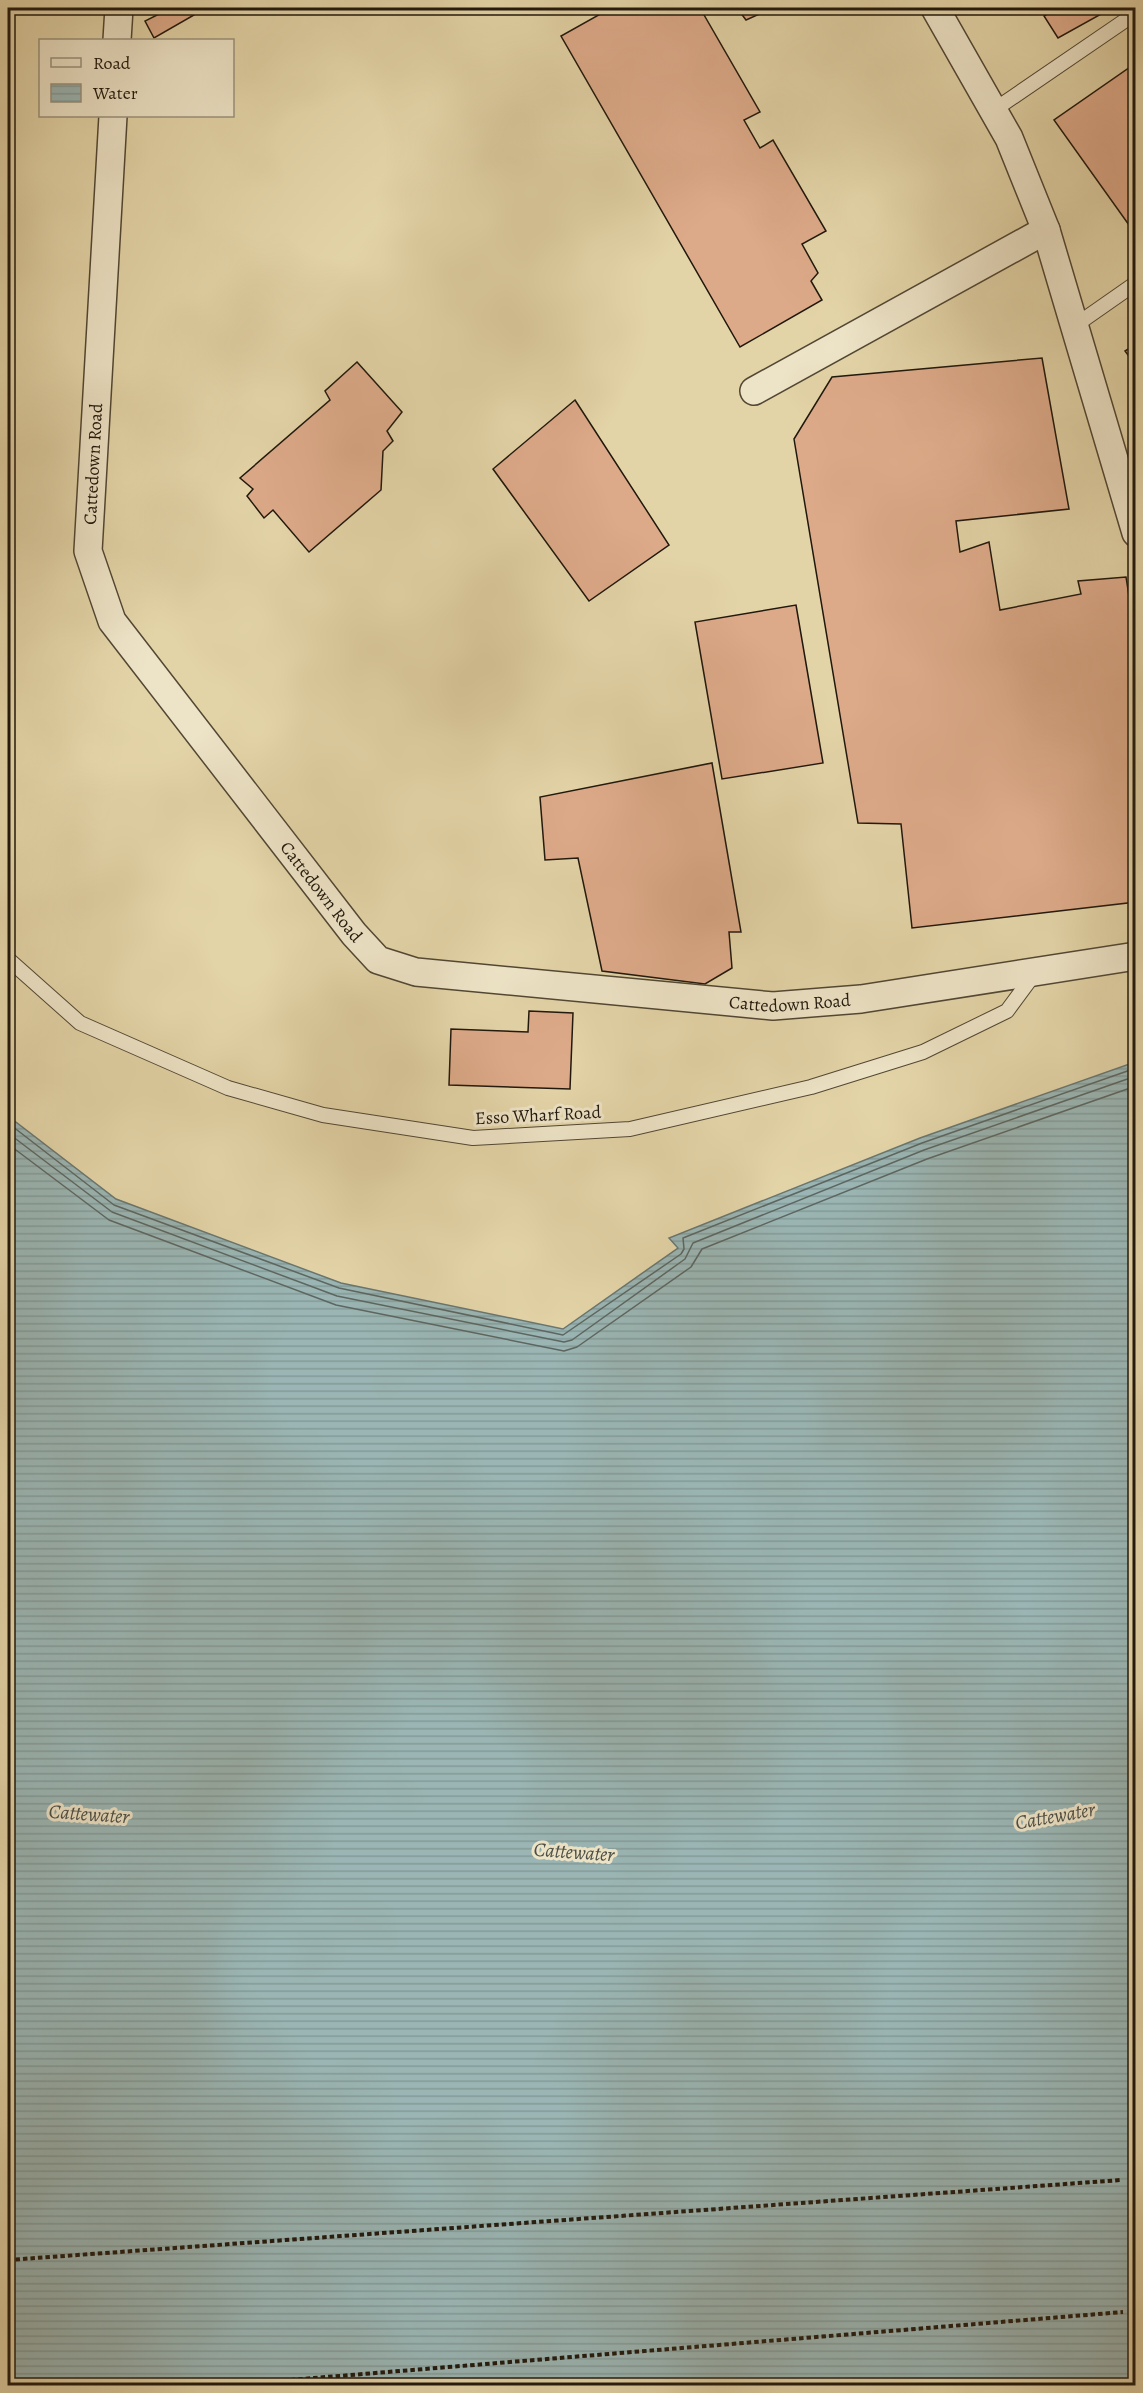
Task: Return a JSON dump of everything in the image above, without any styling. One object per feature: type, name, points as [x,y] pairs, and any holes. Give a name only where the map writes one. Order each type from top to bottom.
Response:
[{"type":"street","points":[[117,39],[119,8]]},
{"type":"street","points":[[935,8],[1009,138],[1046,230],[1136,533]]},
{"type":"street","name":"Cattedown Road","points":[[113,117],[88,551],[112,621],[354,934],[378,960],[416,972],[772,1006],[861,999],[1136,956]]},
{"type":"street","points":[[754,391],[1046,230]]},
{"type":"lane","points":[[994,110],[1136,13]]},
{"type":"lane","points":[[1073,327],[1136,283]]},
{"type":"lane","name":"Esso Wharf Road","points":[[8,959],[80,1023],[228,1088],[323,1115],[473,1138],[630,1129],[811,1087],[923,1052],[1007,1011],[1037,972]]},
{"type":"path","points":[[8,2260],[1121,2180]]},
{"type":"path","points":[[216,2385],[1123,2312]]},
{"type":"water","name":"Cattewater","points":[[1135,1062],[1135,2385],[8,2385],[8,1116],[116,1199],[341,1283],[563,1329],[678,1248],[669,1238],[920,1138]]},
{"type":"building","points":[[171,8],[189,8],[194,15],[154,38],[145,21]]},
{"type":"building","points":[[611,8],[700,8],[760,112],[744,120],[760,148],[773,140],[826,231],[802,244],[818,273],[811,281],[822,300],[740,347],[561,36]]},
{"type":"building","points":[[737,8],[773,8],[746,20]]},
{"type":"building","points":[[1057,8],[1112,8],[1058,38],[1044,16]]},
{"type":"building","points":[[1136,63],[1136,231],[1134,232],[1054,120]]},
{"type":"building","points":[[1136,344],[1136,366],[1125,351]]},
{"type":"building","points":[[1042,358],[1069,509],[956,521],[960,552],[989,542],[1000,610],[1081,594],[1078,581],[1126,577],[1136,641],[1136,902],[912,928],[901,824],[858,823],[794,439],[832,377]]},
{"type":"building","points":[[357,362],[402,412],[387,431],[393,441],[383,451],[381,490],[309,552],[273,510],[264,518],[247,496],[253,489],[240,478],[330,400],[325,391]]},
{"type":"building","points":[[575,400],[669,545],[589,601],[493,469]]},
{"type":"building","points":[[796,605],[823,763],[722,779],[695,622]]},
{"type":"building","points":[[712,763],[741,932],[729,932],[732,968],[705,984],[602,971],[578,858],[545,860],[540,797]]},
{"type":"building","points":[[529,1011],[573,1013],[570,1089],[449,1085],[451,1029],[528,1032]]}]
